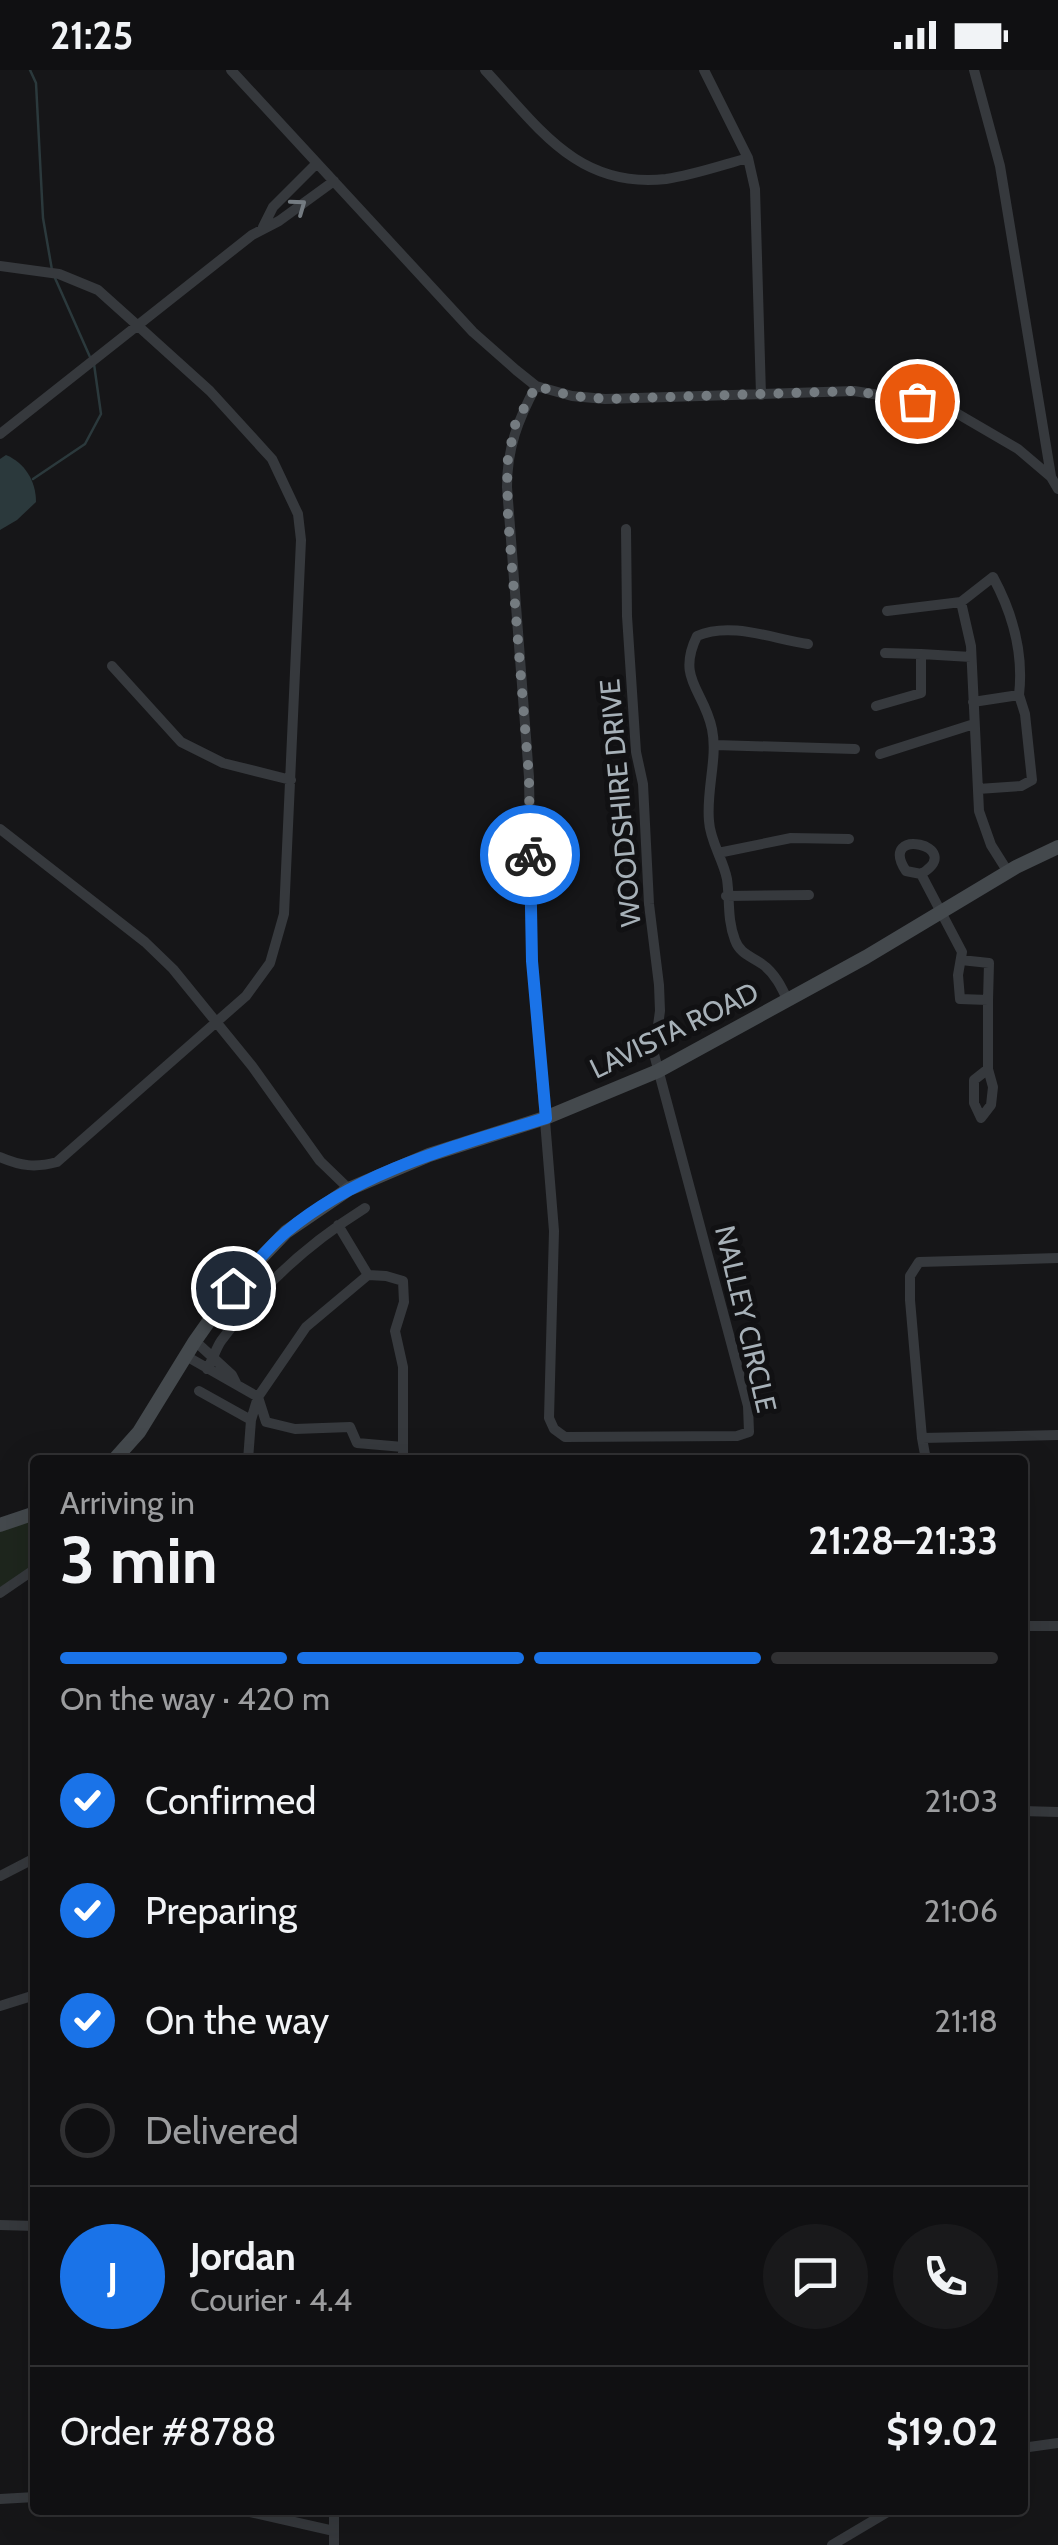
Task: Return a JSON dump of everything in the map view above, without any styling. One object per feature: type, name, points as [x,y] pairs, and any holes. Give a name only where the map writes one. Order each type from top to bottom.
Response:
[{"type":"main road","name":"LAVISTA ROAD","points":[[119,1455],[140,1432],[195,1341],[233,1288],[286,1232],[349,1189],[428,1155],[546,1118],[658,1072],[1058,847]]},
{"type":"main road","points":[[0,1525],[30,1515]]},
{"type":"street","points":[[231,70],[472,332],[536,386],[572,396],[606,399],[854,391],[917,401],[958,414],[1018,449],[1058,488]]},
{"type":"street","points":[[485,70],[540,130],[569,155],[616,179],[670,178],[748,158]]},
{"type":"street","points":[[704,70],[748,158],[755,189],[761,395]]},
{"type":"street","points":[[974,70],[1000,166],[1051,477]]},
{"type":"street","points":[[262,228],[273,207],[317,163]]},
{"type":"street","points":[[0,434],[262,228],[279,221],[334,181]]},
{"type":"street","points":[[0,266],[59,274],[98,290],[137,325],[210,392],[272,459],[298,514],[301,540],[284,914],[270,963],[246,996],[218,1023],[58,1162],[21,1166],[0,1157]]},
{"type":"street","points":[[536,386],[515,425],[507,464],[529,777],[532,961],[546,1118]]},
{"type":"street","name":"WOODSHIRE DRIVE","points":[[626,529],[636,752],[643,784],[648,904],[659,985],[654,1054],[658,1072]]},
{"type":"street","points":[[887,611],[961,602],[993,577],[1014,619],[1019,695],[1025,714],[1032,780],[1021,786],[978,789]]},
{"type":"street","points":[[961,602],[971,657],[979,811],[991,845],[1008,872]]},
{"type":"street","points":[[788,1001],[780,983],[764,965],[736,945],[726,896],[727,881],[708,823],[714,745],[710,722],[688,665],[697,636],[711,630],[735,630],[808,644]]},
{"type":"street","points":[[885,652],[971,657]]},
{"type":"street","points":[[876,706],[921,693],[922,654]]},
{"type":"street","points":[[112,666],[181,742],[222,763],[291,780]]},
{"type":"street","points":[[973,702],[1019,695]]},
{"type":"street","points":[[880,754],[974,724]]},
{"type":"street","points":[[714,745],[855,749]]},
{"type":"street","points":[[0,829],[145,942],[218,1023],[320,1160],[349,1189]]},
{"type":"street","points":[[718,852],[791,838],[849,839]]},
{"type":"street","points":[[921,874],[929,869],[932,851],[925,844],[906,845],[901,863],[906,871],[921,874],[962,952],[960,999],[988,1000]]},
{"type":"street","points":[[726,896],[809,895]]},
{"type":"street","points":[[961,960],[989,963],[988,1070]]},
{"type":"street","name":"NALLEY CIRCLE","points":[[546,1118],[554,1231],[549,1418],[554,1429],[565,1437],[591,1438],[737,1436],[749,1432],[751,1420],[745,1392],[658,1072]]},
{"type":"street","points":[[207,1369],[218,1346],[271,1280],[365,1208]]},
{"type":"street","points":[[338,1225],[368,1275]]},
{"type":"street","points":[[925,1455],[910,1300],[910,1276],[919,1262],[1058,1258]]},
{"type":"street","points":[[248,1455],[251,1420],[258,1397],[306,1327],[368,1275],[403,1282],[404,1302],[394,1331],[404,1368],[402,1455]]},
{"type":"street","points":[[195,1341],[236,1382],[258,1397],[266,1422],[295,1428],[350,1428],[357,1443],[403,1447]]},
{"type":"street","points":[[186,1356],[227,1382],[236,1382]]},
{"type":"street","points":[[199,1390],[251,1420]]},
{"type":"street","points":[[128,1455],[140,1432]]},
{"type":"street","points":[[922,1438],[1058,1436]]},
{"type":"street","points":[[0,1593],[30,1572]]},
{"type":"street","points":[[1028,1626],[1058,1626]]},
{"type":"street","points":[[1028,1811],[1058,1812]]},
{"type":"street","points":[[0,1876],[30,1861]]},
{"type":"street","points":[[0,2006],[30,1997]]},
{"type":"street","points":[[0,2225],[30,2226]]},
{"type":"street","points":[[1028,2447],[1058,2443]]},
{"type":"street","points":[[0,2499],[30,2497]]},
{"type":"street","points":[[262,2515],[334,2532]]},
{"type":"street","points":[[334,2515],[334,2545]]},
{"type":"street","points":[[832,2545],[883,2515]]},
{"type":"shaded area","points":[[6,455],[28,474],[36,502],[0,530],[0,459]]},
{"type":"shaded area","points":[[30,1515],[30,1572],[0,1593],[0,1525]]},
{"type":"waterway","points":[[30,70],[36,83],[43,218],[52,270]]},
{"type":"waterway","points":[[55,278],[90,357]]},
{"type":"waterway","points":[[33,479],[85,444],[101,414],[94,364]]},
{"type":"way so far","points":[[530,855],[529,777],[507,464],[515,425],[536,386],[572,396],[606,399],[854,391],[917,401]]},
{"type":"route","points":[[233,1288],[286,1232],[349,1189],[428,1155],[546,1118],[532,961],[530,855]]}]
